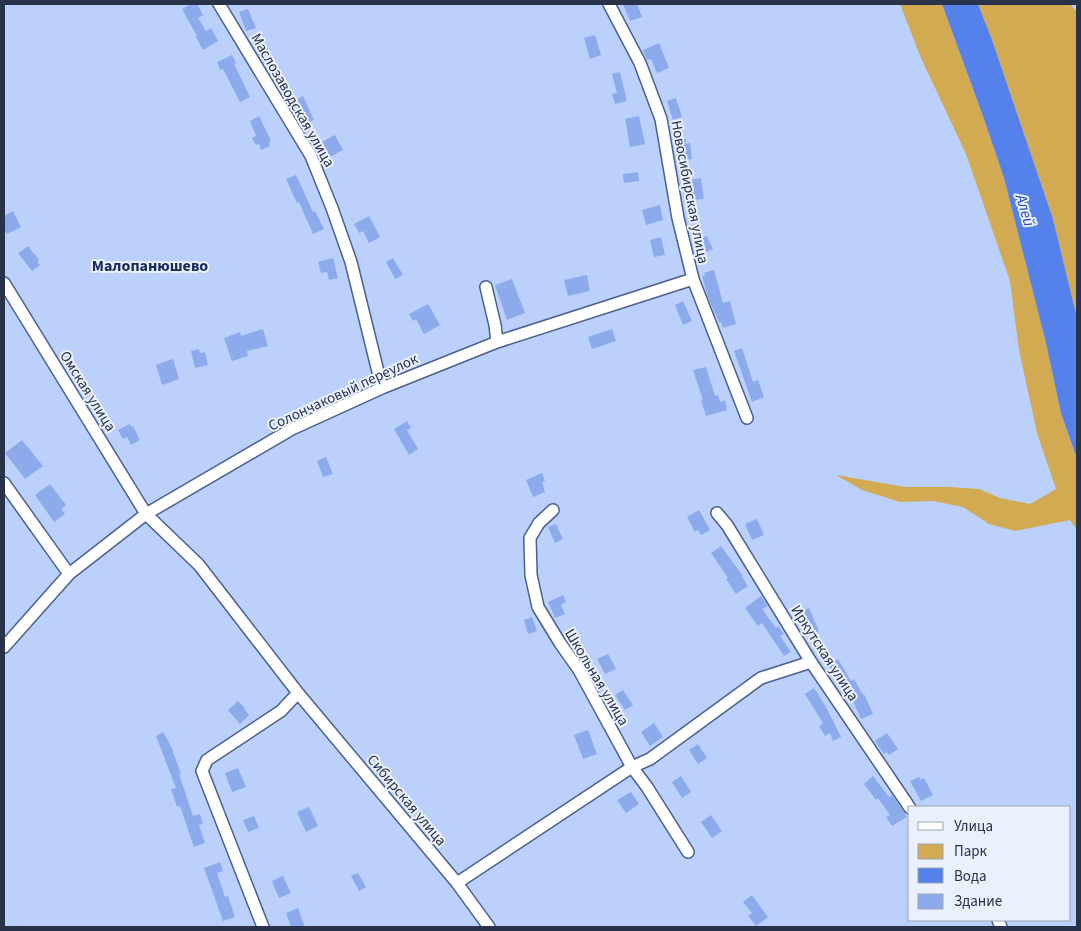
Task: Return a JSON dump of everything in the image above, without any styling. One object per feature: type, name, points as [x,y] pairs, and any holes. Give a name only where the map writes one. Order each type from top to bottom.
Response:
[{"type":"street","name":"Маслозаводская улица","points":[[219,4],[311,156],[351,262],[382,388]]},
{"type":"street","name":"Новосибирская улица","points":[[609,4],[640,63],[661,119],[678,218],[692,279],[747,418]]},
{"type":"street","name":"Солончаковый переулок","points":[[4,647],[69,574],[146,514],[292,429],[382,388],[497,342],[692,279]]},
{"type":"street","name":"Омская улица","points":[[4,283],[146,514]]},
{"type":"street","points":[[486,287],[497,342]]},
{"type":"street","points":[[4,483],[69,574]]},
{"type":"street","name":"Школьная улица","points":[[553,510],[539,522],[530,538],[531,575],[538,607],[579,670],[632,767],[688,852]]},
{"type":"street","name":"Иркутская улица","points":[[717,513],[727,525],[811,662],[909,806]]},
{"type":"street","name":"Сибирская улица","points":[[146,514],[199,566],[298,694],[457,883],[489,927]]},
{"type":"street","points":[[457,883],[632,767],[650,759],[761,678],[811,662]]},
{"type":"street","points":[[263,927],[202,771],[207,760],[281,711],[298,694]]},
{"type":"green space","points":[[900,4],[942,4],[1004,178],[1046,343],[1061,413],[1077,459],[1077,530],[1070,520],[1015,531],[989,524],[963,507],[933,501],[900,502],[862,490],[836,475],[905,487],[979,489],[1000,498],[1030,504],[1056,489],[1037,433],[1019,350],[1010,281],[966,154],[921,58]]},
{"type":"green space","points":[[978,4],[1070,4],[1077,12],[1077,318],[1053,219]]},
{"type":"water","name":"Алей","points":[[942,4],[978,4],[1053,219],[1077,318],[1077,459],[1061,413],[1046,343],[1004,178]]},
{"type":"building","points":[[191,4],[197,4],[203,15],[198,18],[206,31],[211,28],[218,41],[203,50],[182,9]]},
{"type":"building","points":[[623,4],[637,4],[642,17],[630,21]]},
{"type":"building","points":[[248,9],[256,28],[246,31],[239,12]]},
{"type":"building","points":[[595,35],[601,55],[590,59],[584,38]]},
{"type":"building","points":[[264,41],[272,60],[264,64],[253,45]]},
{"type":"building","points":[[659,43],[669,68],[657,73],[651,59],[647,60],[643,50]]},
{"type":"building","points":[[232,55],[236,63],[234,64],[250,97],[240,102],[223,69],[220,70],[217,62]]},
{"type":"building","points":[[620,72],[627,101],[615,104],[612,94],[617,93],[612,74]]},
{"type":"building","points":[[303,96],[314,120],[302,125],[292,102]]},
{"type":"building","points":[[676,98],[682,117],[673,120],[667,101]]},
{"type":"building","points":[[259,116],[271,141],[269,142],[270,146],[261,150],[259,144],[256,145],[252,138],[256,136],[250,121]]},
{"type":"building","points":[[639,116],[645,144],[630,147],[625,119]]},
{"type":"building","points":[[335,135],[343,150],[326,159],[324,156],[320,158],[316,149],[320,147],[318,144]]},
{"type":"building","points":[[686,139],[686,144],[690,143],[692,159],[681,161],[680,150],[676,151],[674,141]]},
{"type":"building","points":[[638,172],[639,181],[624,183],[623,174]]},
{"type":"building","points":[[296,175],[313,212],[315,211],[324,229],[313,234],[299,202],[297,203],[286,179]]},
{"type":"building","points":[[701,178],[704,199],[692,200],[689,180]]},
{"type":"building","points":[[660,205],[663,220],[646,225],[642,210]]},
{"type":"building","points":[[13,211],[21,227],[7,234],[4,229],[4,216]]},
{"type":"building","points":[[369,216],[380,237],[369,243],[363,231],[359,233],[354,224]]},
{"type":"building","points":[[707,236],[713,249],[701,254],[695,241]]},
{"type":"building","points":[[661,237],[665,255],[654,257],[650,240]]},
{"type":"building","points":[[28,246],[39,260],[37,262],[40,265],[32,271],[18,253]]},
{"type":"building","points":[[333,258],[338,278],[329,280],[327,272],[321,273],[318,262]]},
{"type":"building","points":[[393,258],[403,275],[395,279],[386,262]]},
{"type":"building","points":[[714,270],[723,303],[730,301],[736,324],[723,328],[715,314],[702,276],[705,276],[704,273]]},
{"type":"building","points":[[587,275],[590,291],[568,296],[564,280]]},
{"type":"building","points":[[512,279],[525,313],[507,320],[495,285]]},
{"type":"building","points":[[683,301],[692,321],[683,325],[675,305]]},
{"type":"building","points":[[428,304],[440,325],[424,334],[416,319],[413,321],[409,314]]},
{"type":"building","points":[[263,329],[268,346],[247,351],[248,356],[232,361],[224,338],[240,332],[241,336]]},
{"type":"building","points":[[612,329],[616,341],[592,349],[588,337]]},
{"type":"building","points":[[742,348],[753,382],[758,380],[764,397],[752,402],[734,351]]},
{"type":"building","points":[[199,349],[200,353],[205,352],[208,365],[195,368],[191,351]]},
{"type":"building","points":[[173,359],[179,379],[162,385],[156,365]]},
{"type":"building","points":[[706,367],[715,396],[718,395],[720,402],[725,400],[727,410],[706,416],[693,370]]},
{"type":"building","points":[[407,421],[411,428],[407,430],[418,449],[409,455],[394,429]]},
{"type":"building","points":[[130,424],[140,440],[131,445],[127,437],[123,439],[118,430]]},
{"type":"building","points":[[22,440],[43,466],[25,479],[5,453]]},
{"type":"building","points":[[326,457],[333,474],[323,477],[317,461]]},
{"type":"building","points":[[542,473],[545,481],[542,482],[545,492],[533,497],[526,480]]},
{"type":"building","points":[[50,484],[66,505],[61,509],[65,514],[54,522],[35,495]]},
{"type":"building","points":[[699,510],[710,530],[701,535],[698,530],[695,532],[687,517]]},
{"type":"building","points":[[757,519],[764,535],[752,540],[745,524]]},
{"type":"building","points":[[556,524],[563,539],[555,543],[548,527]]},
{"type":"building","points":[[721,546],[748,586],[736,594],[711,553]]},
{"type":"building","points":[[563,595],[566,602],[561,605],[565,614],[555,618],[548,602]]},
{"type":"building","points":[[761,596],[768,606],[762,609],[776,628],[778,626],[784,634],[780,636],[791,652],[784,656],[762,623],[758,626],[745,608]]},
{"type":"building","points":[[809,608],[819,631],[810,635],[806,626],[802,628],[799,621],[803,619],[800,612]]},
{"type":"building","points":[[532,617],[537,631],[528,634],[524,620]]},
{"type":"building","points":[[608,654],[616,669],[605,674],[597,659]]},
{"type":"building","points":[[838,659],[851,681],[854,679],[864,694],[873,714],[861,719],[849,692],[845,694],[828,664]]},
{"type":"building","points":[[814,688],[841,737],[833,741],[830,733],[825,736],[819,726],[823,723],[805,694]]},
{"type":"building","points":[[623,690],[633,705],[625,710],[615,695]]},
{"type":"building","points":[[238,701],[249,715],[240,724],[228,710]]},
{"type":"building","points":[[654,723],[663,737],[650,746],[641,732]]},
{"type":"building","points":[[588,730],[597,754],[583,759],[574,735]]},
{"type":"building","points":[[163,732],[171,746],[181,774],[179,774],[193,816],[200,814],[203,824],[199,825],[205,843],[194,847],[180,806],[177,807],[171,789],[176,788],[156,736]]},
{"type":"building","points":[[887,733],[898,749],[889,755],[887,752],[884,754],[875,741]]},
{"type":"building","points":[[698,744],[707,758],[698,764],[689,750]]},
{"type":"building","points":[[238,768],[246,787],[232,792],[225,773]]},
{"type":"building","points":[[681,776],[691,792],[682,798],[672,782]]},
{"type":"building","points":[[873,776],[889,797],[892,795],[907,817],[892,826],[886,817],[890,815],[878,798],[876,800],[864,784]]},
{"type":"building","points":[[919,777],[921,780],[924,778],[933,795],[921,801],[910,781]]},
{"type":"building","points":[[631,792],[639,804],[626,813],[617,800]]},
{"type":"building","points":[[309,807],[318,826],[306,832],[297,812]]},
{"type":"building","points":[[711,815],[722,831],[712,838],[701,822]]},
{"type":"building","points":[[254,816],[259,828],[248,832],[243,820]]},
{"type":"building","points":[[220,862],[223,871],[217,873],[225,897],[228,896],[235,917],[223,921],[204,868]]},
{"type":"building","points":[[358,873],[366,887],[359,891],[351,876]]},
{"type":"building","points":[[283,876],[291,893],[279,898],[272,881]]},
{"type":"building","points":[[752,895],[768,917],[756,926],[748,916],[752,913],[743,902]]},
{"type":"building","points":[[298,908],[305,927],[291,927],[286,913]]},
{"type":"district","name":"Малопанюшево","points":[[150,265]]}]
